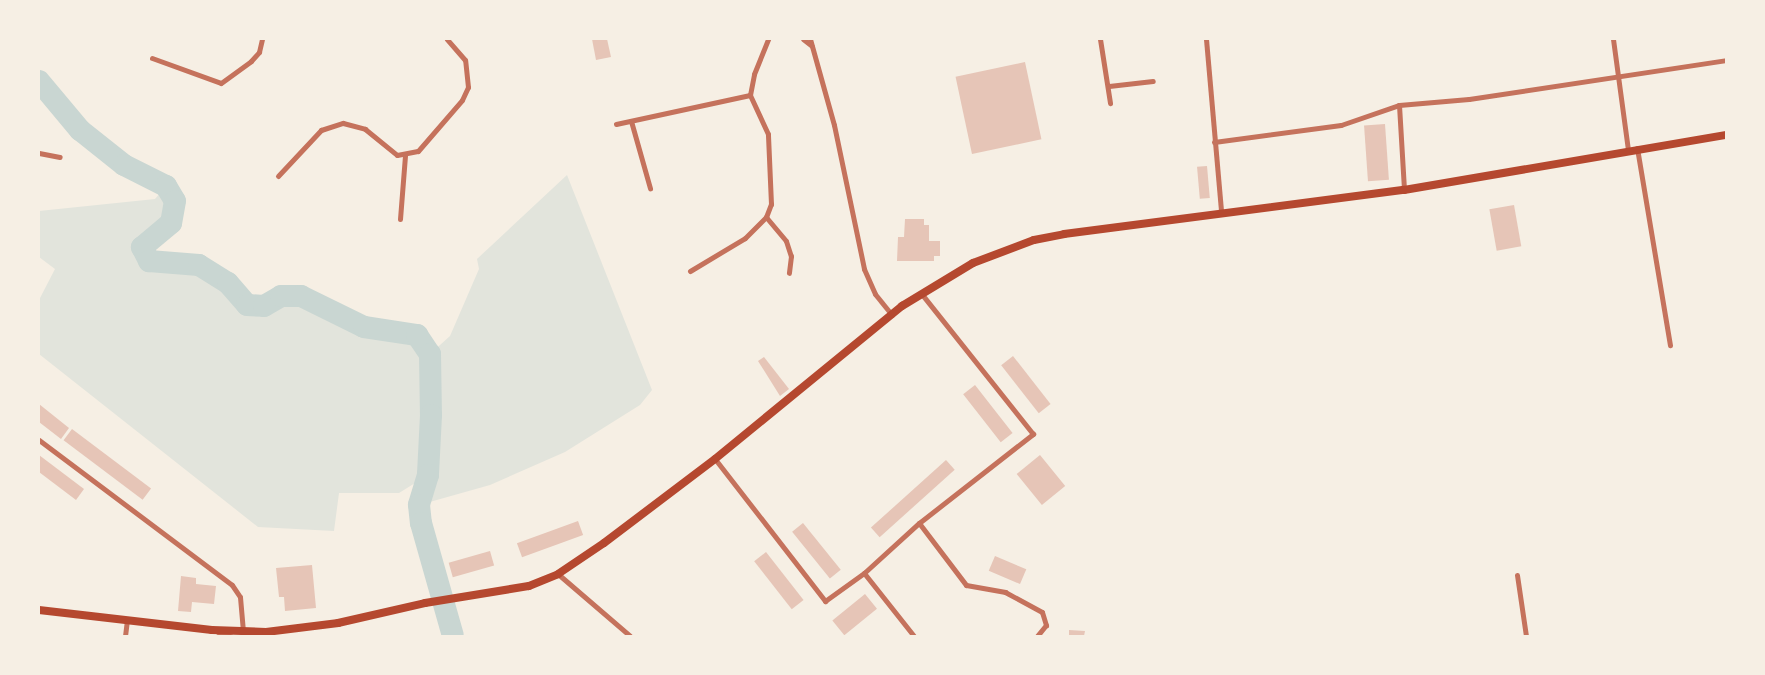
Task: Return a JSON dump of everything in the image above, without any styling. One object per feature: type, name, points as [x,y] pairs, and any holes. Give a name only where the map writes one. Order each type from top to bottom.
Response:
[{"type":"main road","points":[[39,610],[243,632],[338,623],[424,603],[529,586],[558,574],[715,459],[921,293],[973,263],[1034,240],[1221,212],[1404,190],[1633,149],[1726,135]]},
{"type":"street","points":[[152,58],[221,83],[228,82],[259,52],[262,39]]},
{"type":"street","points":[[278,176],[321,130],[343,123],[365,129],[389,152],[405,156],[418,151],[462,100],[468,87],[465,60],[447,39]]},
{"type":"street","points":[[690,271],[745,238],[766,217],[771,192],[768,134],[750,95],[754,74],[768,39]]},
{"type":"street","points":[[803,39],[813,48]]},
{"type":"street","points":[[810,39],[834,122],[864,269],[875,294],[892,315]]},
{"type":"street","points":[[1100,39],[1110,103]]},
{"type":"street","points":[[1206,39],[1221,212]]},
{"type":"street","points":[[1612,39],[1670,345]]},
{"type":"street","points":[[1214,142],[1341,126],[1399,105],[1470,99],[1726,60]]},
{"type":"street","points":[[1109,86],[1153,81]]},
{"type":"street","points":[[616,124],[750,95]]},
{"type":"street","points":[[1399,105],[1404,190]]},
{"type":"street","points":[[631,121],[650,188]]},
{"type":"street","points":[[39,153],[60,157]]},
{"type":"street","points":[[400,219],[405,156]]},
{"type":"street","points":[[766,217],[786,241],[789,273]]},
{"type":"street","points":[[715,459],[825,601],[864,573],[919,523],[1033,434],[921,293]]},
{"type":"street","points":[[39,440],[232,585],[240,597],[243,632]]},
{"type":"street","points":[[919,523],[966,585],[1005,592],[1042,612],[1046,625],[1037,636]]},
{"type":"street","points":[[864,573],[914,636]]},
{"type":"street","points":[[558,574],[630,636]]},
{"type":"street","points":[[1516,575],[1526,636]]},
{"type":"street","points":[[125,636],[127,620]]},
{"type":"street","points":[[218,636],[232,632]]},
{"type":"shaded area","points":[[567,175],[652,390],[640,405],[565,452],[490,485],[419,505],[428,475],[399,493],[339,493],[334,531],[258,527],[39,354],[39,300],[55,269],[39,257],[39,211],[155,199],[166,186],[175,201],[171,223],[142,247],[149,261],[199,265],[228,283],[247,305],[264,305],[281,296],[301,296],[363,327],[417,335],[430,354],[450,336],[479,269],[477,259]]},
{"type":"building","points":[[592,39],[607,39],[611,57],[596,60]]},
{"type":"building","points":[[1025,62],[1041,139],[972,154],[956,77]]},
{"type":"building","points":[[1385,124],[1389,180],[1368,181],[1364,125]]},
{"type":"building","points":[[1207,166],[1210,198],[1200,199],[1197,167]]},
{"type":"building","points":[[1514,205],[1521,246],[1497,251],[1489,209]]},
{"type":"building","points":[[905,219],[924,219],[924,225],[929,225],[929,241],[940,241],[940,256],[934,256],[934,261],[897,261],[898,237],[904,237]]},
{"type":"building","points":[[1013,356],[1051,404],[1039,413],[1001,365]]},
{"type":"building","points":[[764,357],[789,389],[780,396],[758,361]]},
{"type":"building","points":[[975,385],[1013,433],[1001,442],[963,394]]},
{"type":"building","points":[[39,404],[69,428],[61,439],[39,422]]},
{"type":"building","points":[[72,429],[151,489],[143,500],[64,440]]},
{"type":"building","points":[[39,455],[84,489],[76,500],[39,472]]},
{"type":"building","points":[[1040,455],[1065,486],[1042,505],[1017,474]]},
{"type":"building","points":[[946,460],[955,470],[880,537],[871,528]]},
{"type":"building","points":[[578,521],[583,535],[522,557],[517,543]]},
{"type":"building","points":[[803,523],[841,570],[830,578],[792,532]]},
{"type":"building","points":[[490,551],[494,565],[453,577],[449,563]]},
{"type":"building","points":[[766,552],[804,600],[792,609],[754,561]]},
{"type":"building","points":[[995,556],[1026,569],[1020,584],[989,571]]},
{"type":"building","points":[[312,565],[316,608],[285,611],[284,597],[279,597],[276,568]]},
{"type":"building","points":[[181,576],[196,578],[196,584],[216,586],[214,604],[192,602],[191,612],[178,611]]},
{"type":"building","points":[[865,594],[877,609],[844,635],[832,620]]},
{"type":"building","points":[[1069,630],[1085,631],[1084,636],[1069,636]]},
{"type":"waterway","points":[[39,81],[80,130],[124,165],[166,186],[175,201],[171,223],[142,247],[149,261],[199,265],[228,283],[247,305],[264,306],[281,296],[301,296],[364,327],[417,335],[430,354],[431,415],[428,475],[419,505],[421,523],[453,636]]}]
